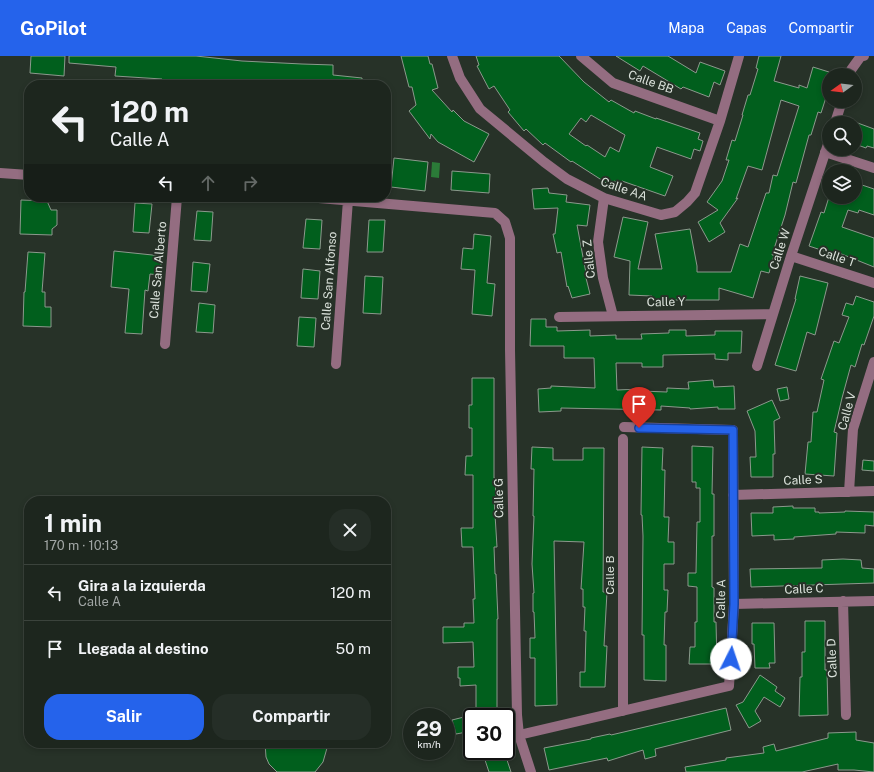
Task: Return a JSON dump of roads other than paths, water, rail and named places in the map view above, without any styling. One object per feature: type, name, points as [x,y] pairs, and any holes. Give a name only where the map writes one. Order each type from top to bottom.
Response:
[{"type":"street","name":"Calle AA","points":[[452,56],[460,78],[480,109],[544,162],[567,179],[604,198],[661,214],[675,212],[695,193],[720,121],[739,56]]},
{"type":"street","name":"Calle BB","points":[[580,56],[613,82],[720,121]]},
{"type":"street","points":[[854,68],[861,56],[864,56]]},
{"type":"street","name":"Calle W","points":[[757,366],[824,156]]},
{"type":"street","points":[[837,156],[874,168]]},
{"type":"street","points":[[0,173],[24,175]]},
{"type":"street","name":"Calle Z","points":[[604,198],[598,242],[603,278],[613,316]]},
{"type":"street","name":"Calle San Alberto","points":[[165,344],[177,202]]},
{"type":"street","name":"Calle San Alfonso","points":[[336,364],[348,202]]},
{"type":"street","name":"Calle G","points":[[371,202],[495,213],[505,222],[510,238],[510,358],[517,715],[519,735],[531,772]]},
{"type":"street","name":"Calle T","points":[[791,256],[874,283]]},
{"type":"street","name":"Calle Y","points":[[559,317],[773,314]]},
{"type":"street","name":"Calle V","points":[[849,492],[853,429],[874,362]]},
{"type":"street","name":"Calle A","points":[[519,735],[729,686],[734,604],[733,430],[624,428]]},
{"type":"street","name":"Calle B","points":[[623,439],[623,711]]},
{"type":"street","name":"Calle S","points":[[733,495],[874,491]]},
{"type":"street","name":"Calle D","points":[[844,601],[846,715]]},
{"type":"street","name":"Calle C","points":[[734,604],[874,601]]}]
